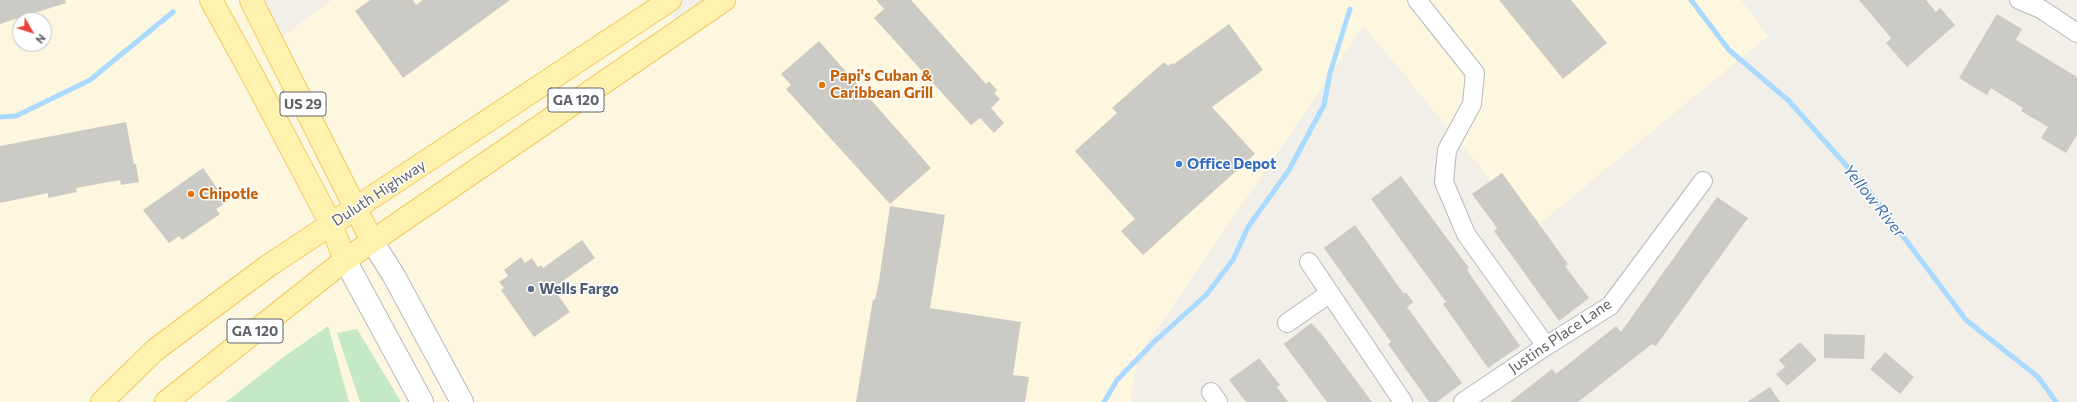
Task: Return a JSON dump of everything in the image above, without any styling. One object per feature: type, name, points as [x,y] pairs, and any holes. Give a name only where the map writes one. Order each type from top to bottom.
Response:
[{"type":"main road","name":"US 29","points":[[211,0],[331,224]]},
{"type":"main road","name":"US 29","points":[[251,0],[372,242]]},
{"type":"main road","name":"Duluth Highway","points":[[102,402],[155,350],[268,266],[355,208],[402,179],[670,0]]},
{"type":"main road","name":"GA 120","points":[[166,402],[344,260],[724,0]]},
{"type":"main road","points":[[331,224],[344,260],[422,402]]},
{"type":"main road","points":[[372,242],[394,276],[462,402]]},
{"type":"street","points":[[1417,0],[1476,73],[1472,104],[1447,150],[1444,182],[1466,234],[1546,346]]},
{"type":"street","points":[[2019,0],[2041,9],[2077,33]]},
{"type":"street","name":"Justins Place Lane","points":[[1463,402],[1546,346],[1610,306],[1703,181]]},
{"type":"street","points":[[1308,262],[1402,402]]},
{"type":"street","points":[[1287,323],[1330,293]]},
{"type":"shaded area","points":[[0,0],[253,0],[271,45],[332,0],[658,0],[682,28],[721,0],[1741,0],[1768,36],[1532,230],[1364,26],[1138,357],[1130,402],[0,402]]},
{"type":"green space","points":[[328,326],[349,402],[226,402],[285,356]]},
{"type":"green space","points":[[357,329],[401,402],[360,402],[337,333]]},
{"type":"building","points":[[0,0],[65,0],[66,3],[38,12],[12,12],[12,20],[0,24]]},
{"type":"building","points":[[370,0],[413,0],[416,5],[423,0],[510,0],[403,78],[355,11]]},
{"type":"building","points":[[876,0],[911,0],[986,84],[989,81],[997,90],[994,93],[1000,99],[991,108],[1004,123],[994,133],[980,118],[971,125],[874,18],[884,9]]},
{"type":"building","points":[[1499,0],[1571,0],[1607,43],[1563,79]]},
{"type":"building","points":[[1859,0],[1926,0],[1936,12],[1940,8],[1955,25],[1907,67],[1886,43],[1891,38]]},
{"type":"building","points":[[1997,14],[2022,29],[2016,40],[2077,77],[2077,135],[2066,153],[2041,138],[2048,127],[2021,111],[2023,108],[1991,88],[1987,95],[1959,78]]},
{"type":"building","points":[[1229,24],[1263,70],[1212,107],[1255,154],[1143,255],[1121,231],[1135,219],[1075,151],[1117,113],[1112,108],[1164,62],[1168,66],[1172,63],[1174,64]]},
{"type":"building","points":[[819,41],[931,168],[890,204],[786,89],[791,85],[781,74]]},
{"type":"building","points":[[126,122],[139,182],[121,185],[120,180],[76,188],[77,192],[48,198],[48,193],[0,203],[0,146]]},
{"type":"building","points":[[203,168],[227,202],[216,209],[220,214],[182,240],[179,236],[169,243],[143,210]]},
{"type":"building","points":[[1502,173],[1568,264],[1565,266],[1589,298],[1559,321],[1494,231],[1497,228],[1472,194]]},
{"type":"building","points":[[1401,176],[1469,268],[1467,270],[1520,346],[1488,368],[1443,304],[1446,302],[1371,199]]},
{"type":"building","points":[[1717,197],[1748,218],[1656,346],[1652,344],[1578,402],[1510,402],[1552,369],[1556,374],[1616,326],[1621,332]]},
{"type":"building","points":[[890,206],[945,215],[930,308],[1021,322],[1013,375],[1029,377],[1025,402],[856,402],[873,299],[875,300],[879,281]]},
{"type":"building","points":[[1355,225],[1404,294],[1406,292],[1413,302],[1407,307],[1462,383],[1437,402],[1429,402],[1388,344],[1391,342],[1324,248]]},
{"type":"building","name":"Wells Fargo","points":[[582,240],[595,258],[556,286],[558,289],[555,291],[570,312],[534,337],[501,290],[504,288],[499,282],[508,276],[504,270],[521,257],[525,263],[532,258],[538,267],[541,265],[543,268]]},
{"type":"building","points":[[1311,323],[1320,332],[1372,402],[1327,402],[1284,344]]},
{"type":"building","points":[[1824,334],[1865,335],[1864,359],[1824,358]]},
{"type":"building","points":[[1800,342],[1817,360],[1787,386],[1776,374],[1785,367],[1779,360]]},
{"type":"building","points":[[1885,352],[1914,377],[1900,394],[1870,369]]},
{"type":"building","points":[[1259,358],[1280,385],[1277,387],[1288,402],[1246,402],[1229,380]]},
{"type":"building","points":[[1770,387],[1780,402],[1747,402]]},
{"type":"waterway","name":"Yellow River","points":[[1691,0],[1729,50],[1789,101],[1869,191],[1966,320],[2038,377],[2056,402]]},
{"type":"waterway","points":[[1104,402],[1117,380],[1154,342],[1206,295],[1233,260],[1248,227],[1289,170],[1324,105],[1330,73],[1350,9]]},
{"type":"waterway","points":[[0,117],[16,116],[90,80],[173,12]]},
{"type":"place","name":"Papi's Cuban & Caribbean Grill","points":[[822,85]]},
{"type":"place","name":"Office Depot","points":[[1179,164]]},
{"type":"place","name":"Chipotle","points":[[191,194]]},
{"type":"place","name":"Wells Fargo","points":[[531,289]]}]
